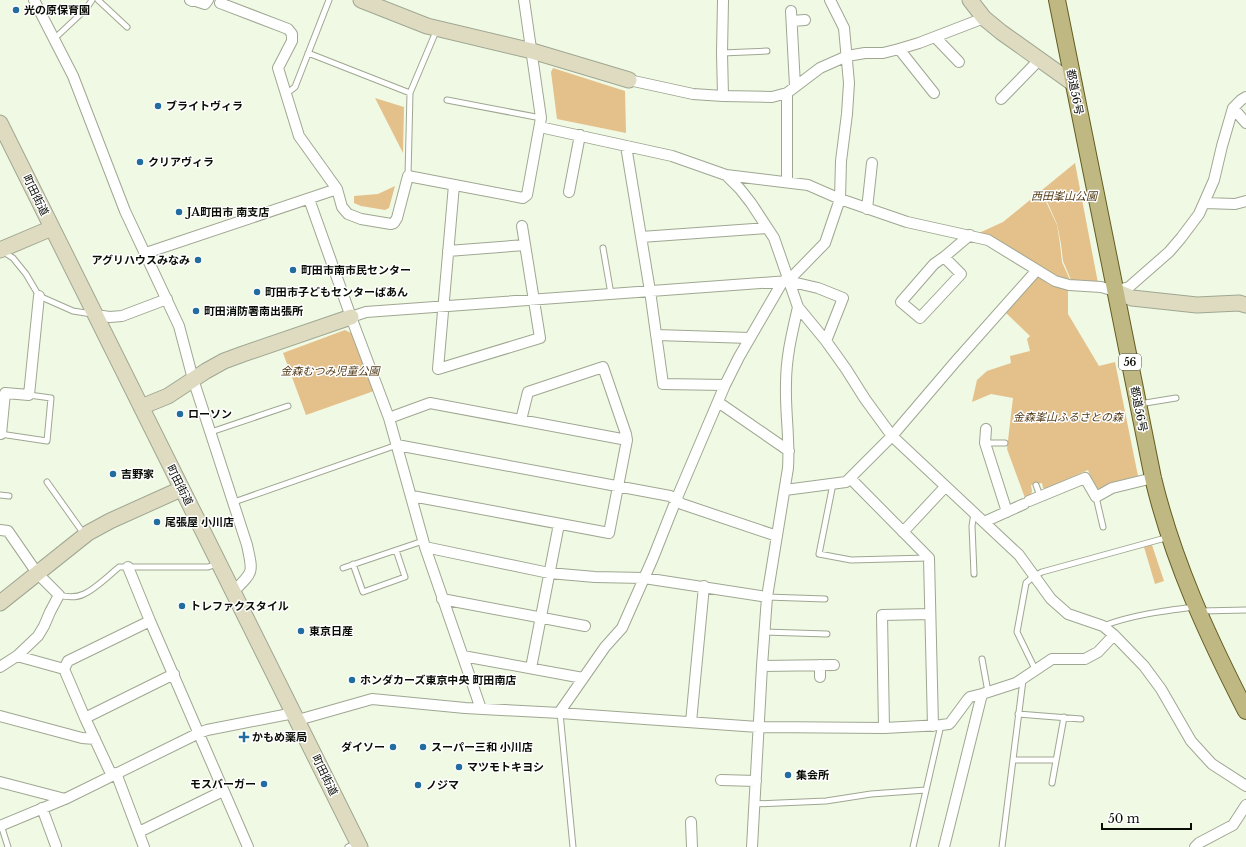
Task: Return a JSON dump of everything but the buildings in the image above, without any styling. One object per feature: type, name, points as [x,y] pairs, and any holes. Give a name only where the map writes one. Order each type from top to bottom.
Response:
[{"type":"main road","name":"都道56号","points":[[1057,0],[1160,508],[1197,609],[1222,665],[1246,711]]},
{"type":"street","points":[[34,0],[73,76],[126,211],[179,326],[193,379],[234,502],[251,564],[249,575],[234,591]]},
{"type":"street","points":[[190,0],[205,4],[208,0]]},
{"type":"street","points":[[222,0],[220,3],[288,29],[292,34],[292,41],[278,68],[299,136],[337,189],[342,207],[348,214],[361,220],[391,224],[394,223],[397,218],[408,176],[523,198],[527,195],[541,122],[524,0]]},
{"type":"street","points":[[361,0],[428,26],[532,51],[629,80],[693,94],[723,96],[772,97],[787,93],[820,68],[847,56],[865,53],[883,53],[920,44],[984,18]]},
{"type":"street","points":[[722,0],[723,96]]},
{"type":"street","points":[[560,713],[605,647],[622,628],[718,402],[739,357],[786,281],[825,243],[840,200],[841,161],[849,83],[844,28],[830,0]]},
{"type":"street","points":[[970,0],[984,18],[1001,32],[1074,84]]},
{"type":"street","points":[[795,86],[791,16],[805,20]]},
{"type":"street","points":[[935,37],[959,62]]},
{"type":"street","points":[[899,49],[934,93]]},
{"type":"street","points":[[1001,99],[1039,60]]},
{"type":"street","points":[[787,93],[787,182]]},
{"type":"street","points":[[1115,291],[1129,287],[1168,252],[1191,226],[1205,203],[1214,180],[1233,108],[1246,97]]},
{"type":"street","points":[[1233,108],[1246,123]]},
{"type":"street","points":[[541,122],[580,135],[672,156],[726,175],[808,185],[840,200],[907,222],[988,240],[1055,281],[1069,285],[1101,287],[1132,298],[1197,305],[1239,302],[1246,305]]},
{"type":"street","name":"町田街道","points":[[0,123],[181,489],[234,591],[296,717],[355,845]]},
{"type":"street","points":[[569,192],[580,135]]},
{"type":"street","points":[[626,146],[650,291],[662,384],[725,386]]},
{"type":"street","points":[[867,209],[872,163]]},
{"type":"street","points":[[726,175],[751,203],[774,238],[786,281],[798,307],[826,341],[892,436],[1019,555],[1051,599],[1068,614],[1103,626],[1114,635],[1144,666],[1161,689],[1191,741],[1212,764],[1246,786]]},
{"type":"street","points":[[454,185],[438,369],[540,338],[522,226]]},
{"type":"street","points":[[146,253],[337,189]]},
{"type":"street","points":[[309,199],[389,418],[412,496],[424,544],[481,708]]},
{"type":"street","points":[[1205,203],[1235,204],[1246,202]]},
{"type":"street","points":[[0,250],[52,228]]},
{"type":"street","points":[[641,237],[766,228]]},
{"type":"street","points":[[944,257],[961,274],[920,318],[901,302],[934,264],[970,235]]},
{"type":"street","points":[[448,251],[525,245]]},
{"type":"street","points":[[785,490],[846,482],[892,436],[1037,270]]},
{"type":"street","points":[[141,407],[168,396],[212,368],[243,354],[366,312],[786,281],[818,288],[844,298],[826,341]]},
{"type":"street","points":[[1,434],[5,393],[29,396],[38,296]]},
{"type":"street","points":[[95,315],[110,317],[122,316],[167,299]]},
{"type":"street","points":[[752,847],[767,596],[785,490],[789,451],[786,385],[788,354],[798,307]]},
{"type":"street","points":[[656,335],[750,338]]},
{"type":"street","points":[[412,496],[609,533],[627,440],[603,367],[528,392],[521,420]]},
{"type":"street","points":[[718,402],[789,451]]},
{"type":"street","points":[[389,418],[430,403],[627,440]]},
{"type":"street","points":[[986,429],[985,443],[1007,512]]},
{"type":"street","points":[[397,445],[670,496],[682,504],[777,536]]},
{"type":"street","points":[[850,478],[929,558],[930,614],[937,725]]},
{"type":"street","points":[[984,522],[1040,496],[1085,478],[1096,497],[1112,488],[1153,478]]},
{"type":"street","points":[[903,532],[945,487]]},
{"type":"street","points":[[0,603],[85,535],[110,521],[181,489]]},
{"type":"street","points":[[531,668],[559,524]]},
{"type":"street","points":[[0,530],[8,532],[37,573],[58,595],[38,636],[16,656],[0,667]]},
{"type":"street","points":[[424,544],[549,572],[595,577],[644,578],[767,596]]},
{"type":"street","points":[[128,567],[248,847]]},
{"type":"street","points":[[691,722],[704,586]]},
{"type":"street","points":[[442,599],[585,626]]},
{"type":"street","points":[[884,728],[882,615],[930,614]]},
{"type":"street","points":[[64,669],[68,662],[150,620]]},
{"type":"street","points":[[0,825],[65,799],[207,730],[296,717],[372,699],[465,708],[758,727],[884,728],[949,724],[970,697],[1016,683],[1052,659],[1085,659],[1098,652],[1114,635]]},
{"type":"street","points":[[16,656],[64,669]]},
{"type":"street","points":[[463,656],[584,678]]},
{"type":"street","points":[[820,665],[820,677]]},
{"type":"street","points":[[762,666],[834,665]]},
{"type":"street","points":[[64,669],[95,740],[114,775],[144,847]]},
{"type":"street","points":[[85,718],[174,674]]},
{"type":"street","points":[[944,847],[985,693]]},
{"type":"street","points":[[0,716],[82,738],[95,740]]},
{"type":"street","points":[[721,780],[756,781]]},
{"type":"street","points":[[0,782],[65,799]]},
{"type":"street","points":[[139,832],[223,791]]},
{"type":"street","points":[[1195,847],[1199,843],[1233,825],[1246,805]]},
{"type":"street","points":[[42,808],[56,846]]},
{"type":"street","points":[[690,822],[692,847]]},
{"type":"lane","points":[[54,39],[86,9],[92,0]]},
{"type":"lane","points":[[98,0],[127,27]]},
{"type":"lane","points":[[286,94],[295,87],[329,0]]},
{"type":"lane","points":[[408,176],[410,93],[437,28]]},
{"type":"lane","points":[[722,53],[767,51]]},
{"type":"lane","points":[[308,53],[410,93]]},
{"type":"lane","points":[[447,100],[541,122]]},
{"type":"lane","points":[[603,248],[611,294]]},
{"type":"lane","points":[[0,250],[13,258],[26,274],[38,296],[73,311],[95,315]]},
{"type":"lane","points":[[1,434],[47,441],[51,398],[29,396]]},
{"type":"lane","points":[[1138,405],[1176,398]]},
{"type":"lane","points":[[211,432],[288,406]]},
{"type":"lane","points":[[985,443],[1005,443]]},
{"type":"lane","points":[[234,502],[397,445]]},
{"type":"lane","points":[[47,482],[85,535]]},
{"type":"lane","points":[[832,484],[819,554],[851,560],[929,558]]},
{"type":"lane","points":[[1036,485],[1040,496]]},
{"type":"lane","points":[[0,495],[9,496]]},
{"type":"lane","points":[[1096,497],[1103,527]]},
{"type":"lane","points":[[974,514],[972,526],[974,574]]},
{"type":"lane","points":[[1036,671],[1017,632],[1026,583],[1034,576],[1042,572],[1170,537]]},
{"type":"lane","points":[[342,568],[396,550],[424,544]]},
{"type":"lane","points":[[353,564],[364,592],[406,577],[396,550]]},
{"type":"lane","points":[[58,595],[68,597],[83,595],[109,576],[119,566],[208,567],[219,562]]},
{"type":"lane","points":[[767,596],[825,599]]},
{"type":"lane","points":[[1103,626],[1118,620],[1158,612],[1197,609],[1246,610]]},
{"type":"lane","points":[[764,632],[827,634]]},
{"type":"lane","points":[[982,659],[985,693]]},
{"type":"lane","points":[[1002,847],[1023,679]]},
{"type":"lane","points":[[560,713],[573,847]]},
{"type":"lane","points":[[1018,714],[1081,719]]},
{"type":"lane","points":[[1052,783],[1064,718]]},
{"type":"lane","points":[[912,847],[926,790],[937,725]]},
{"type":"lane","points":[[1012,760],[1056,760]]},
{"type":"lane","points":[[754,804],[826,801],[871,794],[926,790]]},
{"type":"lane","points":[[0,825],[8,847]]},
{"type":"green space","points":[[553,68],[625,91],[626,133],[557,119],[551,72]]},
{"type":"green space","points":[[375,98],[404,107],[403,153]]},
{"type":"green space","name":"西田峯山公園","points":[[1075,163],[1098,283],[1071,280],[1063,261],[1057,224],[1042,190]]},
{"type":"green space","points":[[395,186],[389,208],[385,210],[361,206],[354,203],[354,196],[378,194]]},
{"type":"green space","points":[[1041,191],[1057,225],[1062,262],[1070,280],[1052,274],[1015,250],[990,236],[979,233],[1003,222]]},
{"type":"green space","name":"金森峯山ふるさとの森","points":[[1036,275],[1050,285],[1068,290],[1068,314],[1099,366],[1115,362],[1138,476],[1109,483],[1100,489],[1095,488],[1088,470],[1048,489],[1043,488],[1042,483],[1031,485],[1031,495],[1025,498],[1007,449],[1013,398],[991,394],[972,402],[977,380],[987,371],[1011,363],[1010,356],[1030,351],[1027,339],[1030,336],[1004,311]]},
{"type":"green space","name":"金森むつみ児童公園","points":[[345,330],[353,334],[374,391],[306,415],[283,353]]},
{"type":"green space","points":[[1152,545],[1164,581],[1155,584],[1144,547]]},
{"type":"place","name":"光の原保育園","points":[[16,10]]},
{"type":"place","name":"ブライトヴィラ","points":[[158,106]]},
{"type":"place","name":"クリアヴィラ","points":[[140,162]]},
{"type":"place","name":"JA町田市 南支店","points":[[179,212]]},
{"type":"place","name":"アグリハウスみなみ","points":[[198,260]]},
{"type":"place","name":"町田市南市民センター","points":[[293,270]]},
{"type":"place","name":"町田市子どもセンターばあん","points":[[257,292]]},
{"type":"place","name":"町田消防署南出張所","points":[[196,311]]},
{"type":"place","name":"ローソン","points":[[180,414]]},
{"type":"place","name":"吉野家","points":[[113,474]]},
{"type":"place","name":"尾張屋 小川店","points":[[157,522]]},
{"type":"place","name":"トレファクスタイル","points":[[182,606]]},
{"type":"place","name":"東京日産","points":[[301,631]]},
{"type":"place","name":"ホンダカーズ東京中央 町田南店","points":[[352,680]]},
{"type":"place","name":"かもめ薬局","points":[[244,737]]},
{"type":"place","name":"ダイソー","points":[[393,747]]},
{"type":"place","name":"スーパー三和 小川店","points":[[423,747]]},
{"type":"place","name":"マツモトキヨシ","points":[[459,767]]},
{"type":"place","name":"集会所","points":[[788,775]]},
{"type":"place","name":"モスバーガー","points":[[264,784]]},
{"type":"place","name":"ノジマ","points":[[418,785]]}]
